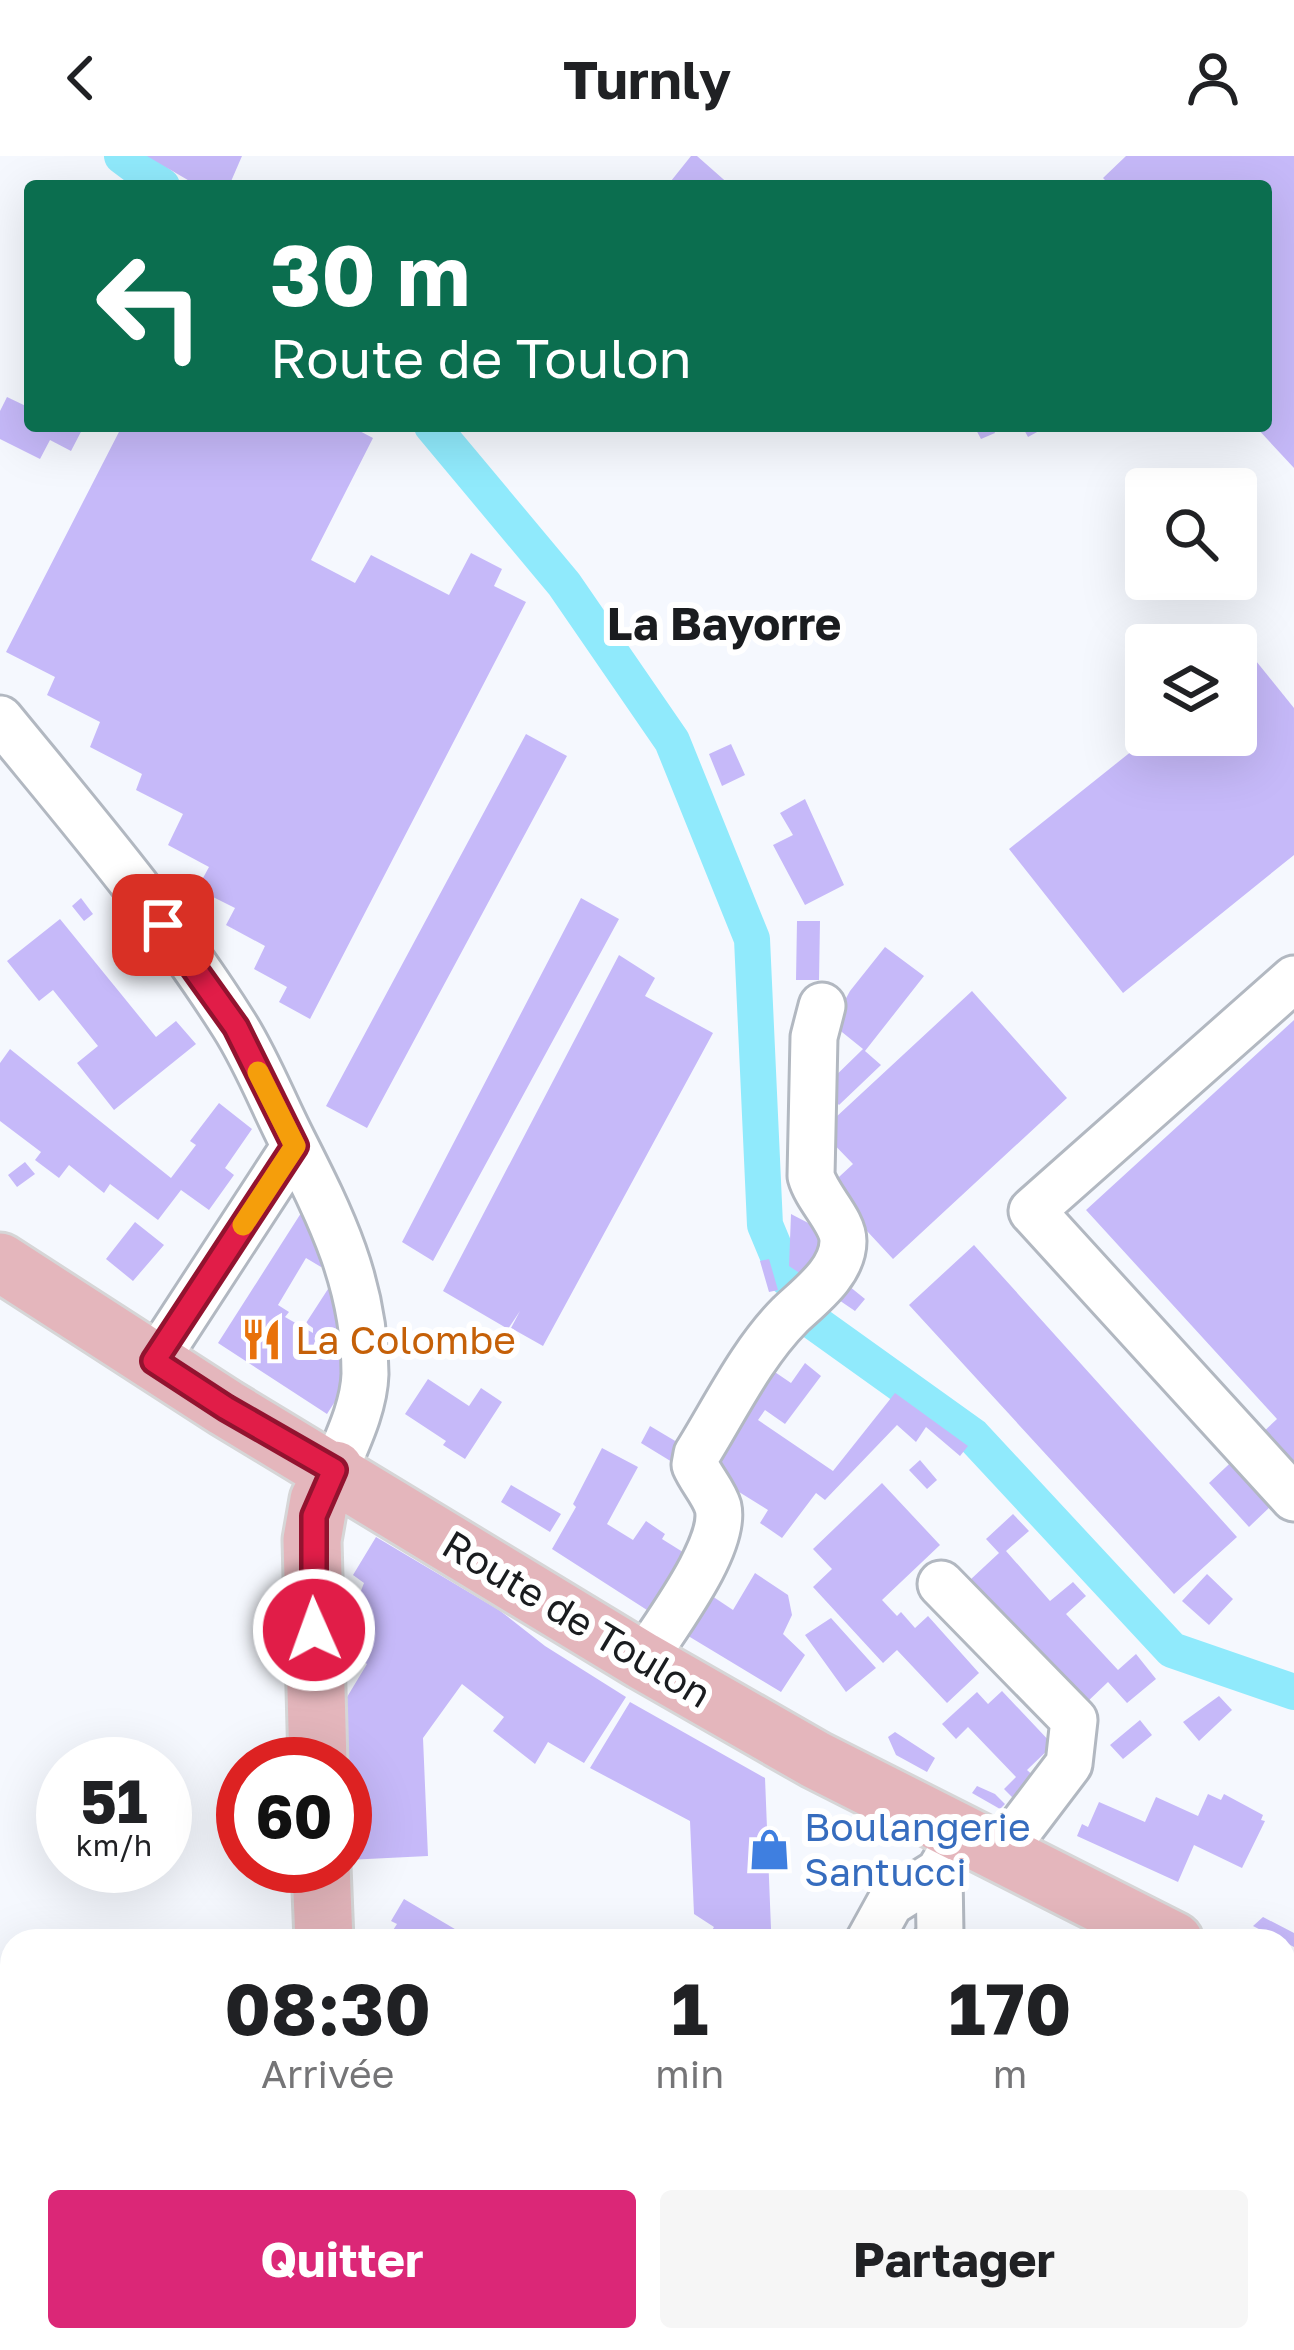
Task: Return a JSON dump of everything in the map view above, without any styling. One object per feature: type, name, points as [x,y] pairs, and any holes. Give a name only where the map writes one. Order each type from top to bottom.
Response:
[{"type":"main road","name":"Route de Toulon","points":[[0,1262],[226,1408],[967,1854],[1145,1929]]},
{"type":"main road","points":[[226,1408],[268,1463],[312,1540]]},
{"type":"main road","points":[[317,1737],[312,1540],[319,1499],[334,1470]]},
{"type":"main road","points":[[322,1893],[324,1929]]},
{"type":"street","points":[[0,719],[114,857],[236,1027],[326,1202],[358,1306],[365,1377],[359,1407],[334,1470]]},
{"type":"street","points":[[1294,979],[1032,1211],[1294,1498]]},
{"type":"street","points":[[643,1661],[713,1547],[719,1523],[717,1503],[694,1465],[698,1454],[786,1318],[812,1296],[842,1251],[843,1234],[817,1197],[811,1176],[814,1037],[822,1006]]},
{"type":"street","points":[[154,1361],[295,1146]]},
{"type":"street","points":[[875,1929],[890,1903],[967,1854],[1069,1764],[1073,1720],[941,1584]]},
{"type":"street","points":[[942,1929],[967,1854]]},
{"type":"building","points":[[147,156],[242,156],[232,180],[188,180]]},
{"type":"building","points":[[691,156],[697,156],[724,180],[672,180]]},
{"type":"building","points":[[1126,156],[1294,156],[1294,468],[1261,432],[1272,432],[1272,180],[1103,178]]},
{"type":"building","points":[[7,397],[24,405],[24,432],[81,432],[71,451],[50,440],[40,459],[0,439],[0,411]]},
{"type":"building","points":[[119,432],[362,432],[373,438],[311,560],[355,583],[371,555],[449,595],[471,553],[502,569],[494,586],[526,602],[310,1019],[279,1002],[287,987],[254,969],[265,946],[226,925],[235,908],[197,889],[209,867],[168,845],[183,814],[136,790],[142,774],[90,747],[100,722],[47,695],[55,677],[6,652]]},
{"type":"building","points":[[1257,662],[1294,708],[1294,855],[1123,993],[1009,849],[1126,756],[1257,756]]},
{"type":"building","points":[[526,734],[567,756],[367,1128],[326,1106]]},
{"type":"building","points":[[731,744],[745,775],[722,786],[709,754]]},
{"type":"building","points":[[805,799],[844,885],[805,905],[773,845],[793,835],[780,813]]},
{"type":"building","points":[[81,898],[93,914],[84,921],[72,906]]},
{"type":"building","points":[[581,898],[619,919],[433,1261],[402,1242]]},
{"type":"building","points":[[60,919],[156,1037],[176,1021],[196,1044],[114,1110],[77,1063],[98,1046],[53,990],[39,1001],[7,961]]},
{"type":"building","points":[[797,921],[820,921],[819,980],[796,980]]},
{"type":"building","points":[[885,947],[924,976],[865,1051],[881,1065],[839,1105],[823,1088],[863,1049],[832,1024],[850,991]]},
{"type":"building","points":[[619,955],[655,978],[645,996],[713,1033],[543,1346],[511,1328],[520,1311],[508,1329],[443,1291]]},
{"type":"building","points":[[972,991],[1067,1098],[893,1259],[827,1188],[853,1164],[821,1131]]},
{"type":"building","points":[[1294,1020],[1294,1484],[1249,1527],[1209,1483],[1277,1419],[1086,1210]]},
{"type":"building","points":[[10,1049],[171,1178],[196,1145],[190,1141],[219,1103],[252,1129],[225,1168],[234,1175],[209,1210],[181,1190],[158,1220],[110,1184],[104,1193],[69,1165],[59,1178],[35,1160],[41,1152],[0,1121],[0,1063]]},
{"type":"building","points":[[25,1162],[35,1174],[17,1187],[8,1175]]},
{"type":"building","points":[[310,1199],[330,1254],[321,1267],[306,1258],[278,1305],[289,1312],[285,1317],[313,1333],[306,1323],[328,1289],[336,1295],[332,1301],[342,1307],[348,1349],[325,1334],[349,1360],[350,1378],[327,1414],[218,1343]]},
{"type":"building","points":[[791,1214],[837,1238],[810,1280],[789,1266]]},
{"type":"building","points":[[135,1222],[164,1245],[133,1281],[106,1259]]},
{"type":"building","points":[[974,1245],[1237,1537],[1174,1594],[909,1305]]},
{"type":"building","points":[[769,1259],[778,1290],[769,1292],[760,1261]]},
{"type":"building","points":[[844,1282],[865,1299],[855,1311],[833,1296]]},
{"type":"building","points":[[805,1363],[821,1376],[785,1424],[765,1410],[758,1420],[833,1471],[895,1393],[968,1446],[960,1456],[926,1427],[916,1442],[897,1425],[825,1500],[816,1493],[782,1538],[760,1523],[768,1510],[702,1469],[766,1366],[791,1383]]},
{"type":"building","points":[[428,1379],[469,1406],[481,1388],[502,1402],[465,1459],[405,1414]]},
{"type":"building","points":[[650,1426],[687,1448],[677,1465],[641,1443]]},
{"type":"building","points":[[602,1448],[638,1467],[607,1524],[633,1540],[646,1521],[665,1534],[662,1539],[694,1559],[661,1619],[552,1549]]},
{"type":"building","points":[[920,1460],[937,1480],[927,1489],[909,1470]]},
{"type":"building","points":[[882,1483],[940,1545],[882,1600],[915,1628],[928,1616],[979,1673],[947,1703],[897,1650],[883,1663],[813,1587],[832,1569],[813,1549]]},
{"type":"building","points":[[511,1485],[561,1514],[550,1532],[501,1502]]},
{"type":"building","points":[[1013,1514],[1029,1531],[1006,1551],[1050,1601],[1073,1582],[1086,1596],[1066,1614],[1118,1670],[1136,1654],[1156,1679],[1127,1703],[1108,1682],[1085,1704],[970,1580],[999,1553],[986,1539]]},
{"type":"building","points":[[376,1537],[499,1610],[545,1646],[626,1697],[584,1763],[548,1742],[535,1764],[493,1731],[504,1717],[462,1684],[423,1738],[428,1856],[372,1859],[372,1737],[345,1737],[344,1702],[367,1664],[355,1656],[360,1646],[355,1606],[364,1583],[353,1575]]},
{"type":"building","points":[[755,1573],[788,1595],[792,1615],[783,1634],[805,1655],[781,1692],[675,1628],[700,1588],[733,1610]]},
{"type":"building","points":[[1207,1574],[1233,1599],[1209,1625],[1182,1601]]},
{"type":"building","points":[[831,1618],[876,1668],[846,1692],[805,1635]]},
{"type":"building","points":[[1002,1691],[1053,1745],[1027,1770],[1037,1779],[1018,1803],[1004,1789],[1016,1777],[968,1727],[956,1739],[942,1724],[977,1692],[988,1704]]},
{"type":"building","points":[[1219,1696],[1232,1710],[1199,1741],[1183,1722]]},
{"type":"building","points":[[630,1702],[765,1778],[771,1929],[713,1929],[694,1914],[690,1821],[590,1768]]},
{"type":"building","points":[[1140,1720],[1152,1735],[1123,1759],[1110,1745]]},
{"type":"building","points":[[895,1732],[935,1758],[927,1772],[896,1755],[888,1737]]},
{"type":"building","points":[[977,1786],[1005,1804],[1000,1809],[972,1793]]},
{"type":"building","points":[[1208,1794],[1221,1800],[1224,1794],[1263,1815],[1265,1821],[1242,1868],[1194,1845],[1178,1882],[1077,1836],[1082,1824],[1088,1827],[1099,1802],[1145,1822],[1156,1797],[1198,1816]]},
{"type":"building","points":[[404,1899],[455,1929],[394,1929],[397,1924],[391,1921]]},
{"type":"building","points":[[1263,1917],[1286,1929],[1259,1929],[1253,1926]]},
{"type":"waterway","points":[[122,156],[154,180]]},
{"type":"waterway","points":[[437,432],[564,584],[672,741],[752,939],[765,1225],[787,1278]]},
{"type":"waterway","points":[[811,1320],[973,1436],[1172,1650],[1294,1692]]},
{"type":"slow traffic","points":[[243,1225],[295,1146],[258,1072]]},
{"type":"place","name":"La Colombe","points":[[261,1340]]},
{"type":"place","name":"Boulangerie Santucci","points":[[770,1849]]},
{"type":"district","name":"La Bayorre","points":[[724,624]]},
{"type":"route","points":[[163,925],[236,1027],[295,1146],[154,1361],[334,1470],[314,1516],[314,1630]]}]
